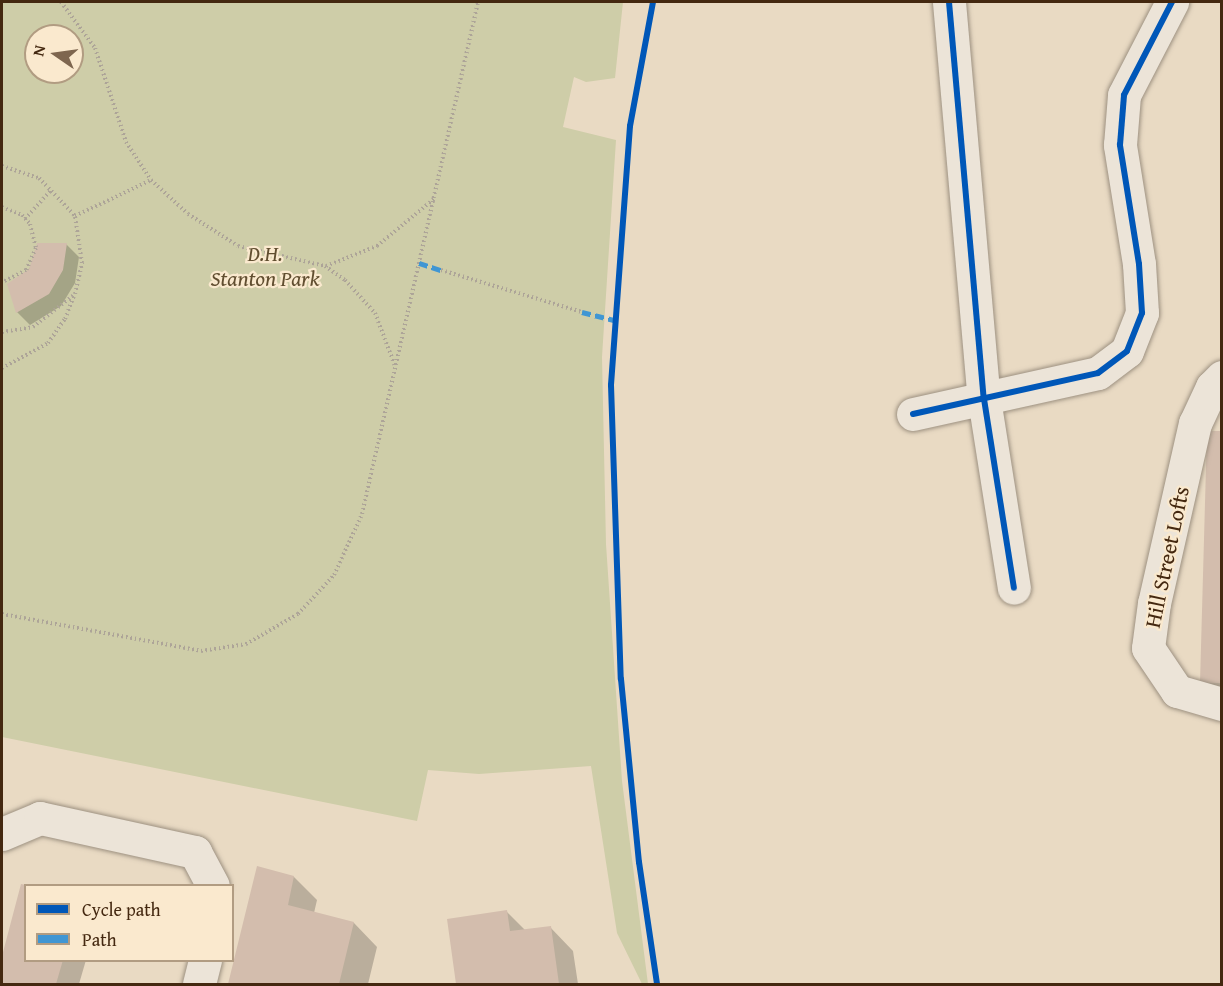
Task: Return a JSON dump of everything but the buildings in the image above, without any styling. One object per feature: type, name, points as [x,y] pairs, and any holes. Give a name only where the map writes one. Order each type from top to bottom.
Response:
[{"type":"street","points":[[949,2],[984,399],[1014,588]]},
{"type":"street","points":[[913,414],[1098,373],[1127,351],[1142,314],[1139,264],[1120,145],[1124,95],[1172,2]]},
{"type":"street","name":"Hill Street Lofts","points":[[1221,377],[1212,387],[1195,423],[1154,603],[1148,648],[1177,691],[1221,704]]},
{"type":"street","points":[[2,834],[40,818],[195,852],[212,884]]},
{"type":"street","points":[[199,984],[204,962]]},
{"type":"path","points":[[61,2],[94,48],[126,142],[151,180],[188,214],[238,246],[325,266],[345,280],[375,313],[395,367]]},
{"type":"path","points":[[2,614],[201,651],[246,644],[298,614],[334,575],[362,514],[478,2]]},
{"type":"path","points":[[2,166],[39,178],[52,189],[75,216],[82,263],[75,294],[65,319],[48,343],[2,368]]},
{"type":"path","points":[[75,216],[151,180]]},
{"type":"path","points":[[25,219],[52,189]]},
{"type":"path","points":[[325,266],[377,246],[435,198]]},
{"type":"path","points":[[2,207],[25,219],[35,236],[32,260],[16,278],[2,282]]},
{"type":"path","points":[[441,270],[582,312]]},
{"type":"path","points":[[2,332],[33,327],[75,294]]},
{"type":"green space","name":"D.H. Stanton Park","points":[[2,2],[623,2],[615,78],[586,82],[574,77],[563,127],[616,140],[602,357],[606,544],[622,781],[648,984],[642,984],[617,933],[591,766],[479,774],[428,770],[417,821],[2,737]]},
{"type":"marked path","points":[[419,263],[441,270]]},
{"type":"marked path","points":[[582,312],[615,320]]},
{"type":"cycle path","points":[[653,2],[630,126],[611,385],[621,679],[639,862],[657,984]]},
{"type":"cycle path","points":[[949,2],[984,399],[1014,588]]},
{"type":"cycle path","points":[[913,414],[1098,373],[1127,351],[1142,313],[1139,264],[1120,145],[1124,95],[1172,2]]}]
